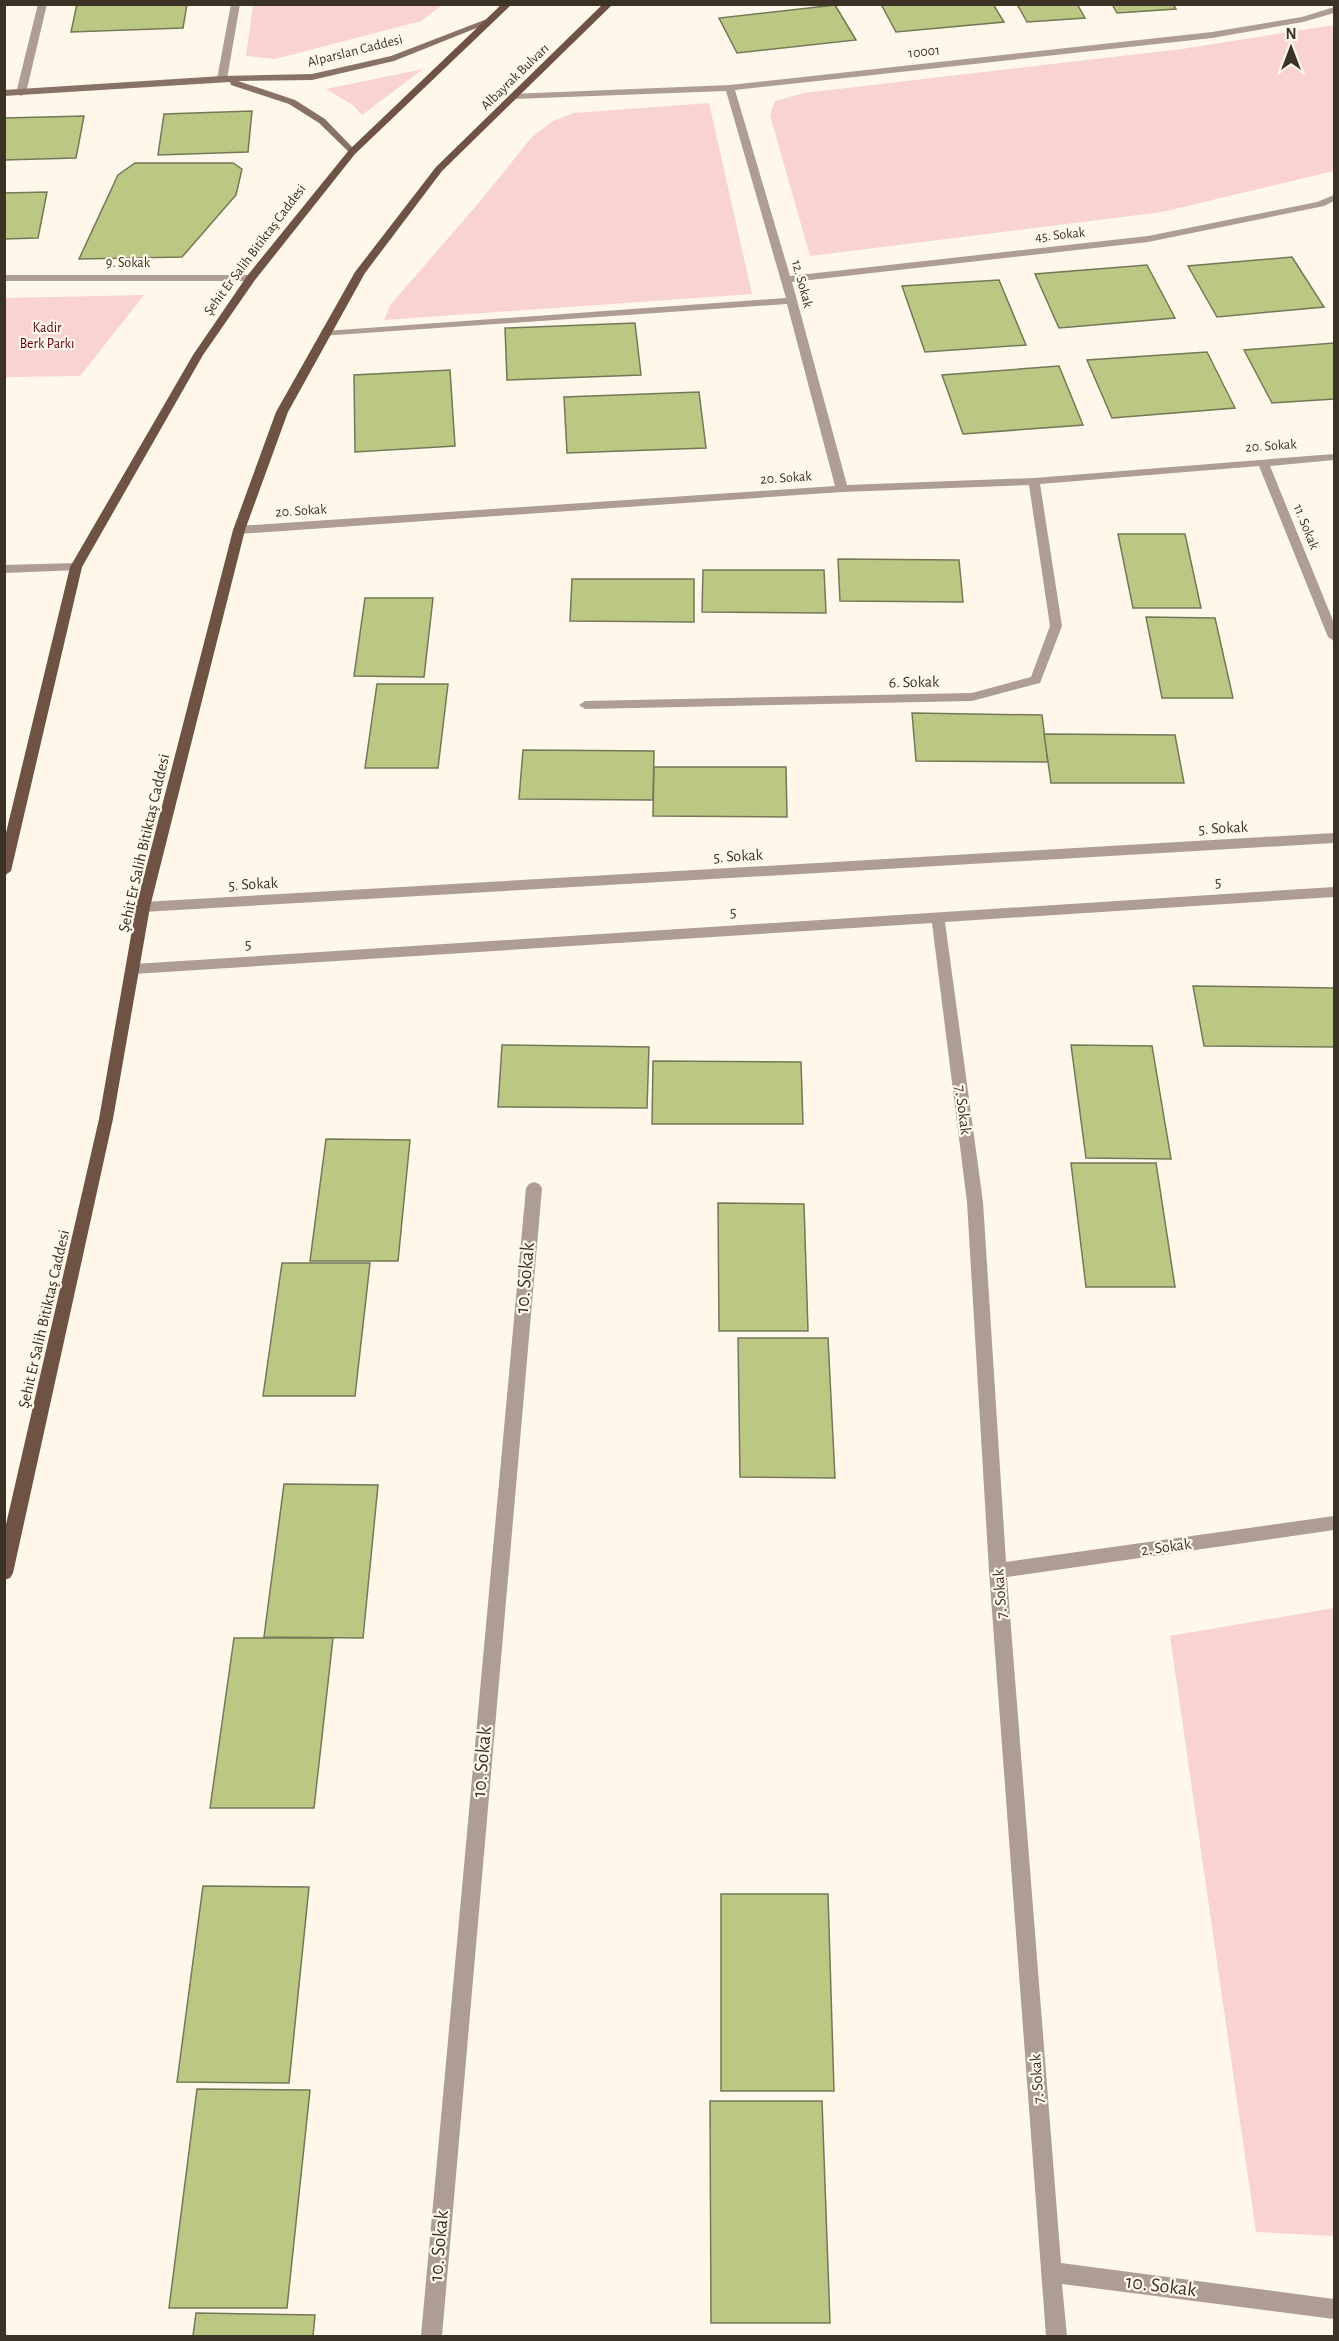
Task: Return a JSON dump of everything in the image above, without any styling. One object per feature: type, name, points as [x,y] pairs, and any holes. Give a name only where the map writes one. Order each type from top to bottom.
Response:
[{"type":"main road","points":[[352,152],[508,4]]},
{"type":"main road","name":"Albayrak Bulvarı","points":[[439,169],[609,4]]},
{"type":"main road","name":"Şehit Er Salih Bitiktaş Caddesi","points":[[4,872],[76,567],[198,355],[250,278],[352,152]]},
{"type":"main road","name":"Şehit Er Salih Bitiktaş Caddesi","points":[[4,1573],[106,1119],[143,907],[239,530],[282,412],[325,334],[360,272],[439,169]]},
{"type":"street","points":[[21,93],[43,4]]},
{"type":"street","points":[[222,80],[236,4]]},
{"type":"street","name":"10001","points":[[514,96],[730,88],[1212,35],[1301,15],[1335,10]]},
{"type":"street","name":"Alparslan Caddesi","points":[[4,93],[312,77],[394,58],[490,21]]},
{"type":"street","name":"Alparslan Caddesi","points":[[222,80],[292,102],[322,121],[352,152]]},
{"type":"street","name":"12. Sokak","points":[[730,88],[786,280],[842,489]]},
{"type":"street","name":"45. Sokak","points":[[786,280],[1148,239],[1320,204],[1335,198]]},
{"type":"street","name":"9. Sokak","points":[[4,278],[250,278]]},
{"type":"street","points":[[325,334],[791,301]]},
{"type":"street","name":"20. Sokak","points":[[239,530],[842,489],[1034,481],[1335,457]]},
{"type":"street","name":"11. Sokak","points":[[1263,462],[1335,637]]},
{"type":"street","name":"6. Sokak","points":[[585,705],[972,697],[1036,680],[1056,626],[1034,481]]},
{"type":"street","points":[[4,569],[76,567]]},
{"type":"street","name":"5. Sokak","points":[[143,907],[1335,838]]},
{"type":"street","name":"5","points":[[134,969],[1335,892]]},
{"type":"street","name":"7. Sokak","points":[[938,917],[975,1202],[998,1571],[1051,2272]]},
{"type":"street","name":"10. Sokak","points":[[431,2337],[534,1188]]},
{"type":"street","name":"2. Sokak","points":[[998,1571],[1335,1523]]},
{"type":"street","points":[[1051,2272],[1056,2337]]},
{"type":"street","name":"10. Sokak","points":[[1051,2272],[1335,2309]]},
{"type":"green space","points":[[253,4],[442,5],[421,21],[275,59],[246,56]]},
{"type":"green space","points":[[1334,25],[1334,171],[1162,212],[810,256],[770,115],[775,101],[804,93],[1182,49]]},
{"type":"green space","points":[[423,69],[362,115],[353,105],[326,89]]},
{"type":"green space","points":[[709,103],[752,294],[384,320],[391,304],[477,205],[532,137],[553,121],[574,113]]},
{"type":"green space","name":"Kadir Berk Parkı","points":[[144,295],[80,376],[5,377],[5,298]]},
{"type":"green space","points":[[1334,1608],[1334,2236],[1256,2232],[1170,1636]]},
{"type":"building","points":[[77,4],[187,4],[183,28],[71,32]]},
{"type":"building","points":[[881,4],[993,4],[1004,22],[896,32]]},
{"type":"building","points":[[1017,4],[1077,4],[1085,18],[1027,22]]},
{"type":"building","points":[[1112,4],[1173,4],[1176,9],[1117,13]]},
{"type":"building","points":[[835,5],[856,40],[737,53],[719,18]]},
{"type":"building","points":[[252,111],[248,152],[158,155],[164,114]]},
{"type":"building","points":[[84,116],[76,158],[4,160],[4,118]]},
{"type":"building","points":[[135,163],[233,163],[242,169],[236,195],[182,257],[79,259],[118,175]]},
{"type":"building","points":[[47,192],[38,238],[4,239],[4,193]]},
{"type":"building","points":[[1292,257],[1324,307],[1217,317],[1188,266]]},
{"type":"building","points":[[1147,265],[1175,318],[1059,328],[1035,274]]},
{"type":"building","points":[[999,280],[1026,345],[925,352],[902,286]]},
{"type":"building","points":[[635,323],[641,375],[507,380],[505,328]]},
{"type":"building","points":[[1334,343],[1334,399],[1272,403],[1244,350]]},
{"type":"building","points":[[1207,352],[1235,408],[1112,418],[1087,360]]},
{"type":"building","points":[[1059,366],[1083,425],[963,434],[942,375]]},
{"type":"building","points":[[450,370],[455,446],[355,452],[354,375]]},
{"type":"building","points":[[699,392],[706,448],[567,453],[564,397]]},
{"type":"building","points":[[1118,534],[1185,534],[1201,608],[1133,608]]},
{"type":"building","points":[[838,559],[959,560],[963,602],[840,601]]},
{"type":"building","points":[[703,570],[824,570],[826,613],[702,612]]},
{"type":"building","points":[[572,579],[694,579],[694,622],[570,621]]},
{"type":"building","points":[[365,598],[433,598],[424,677],[354,676]]},
{"type":"building","points":[[1146,617],[1215,618],[1233,698],[1162,698]]},
{"type":"building","points":[[377,684],[448,684],[438,768],[365,768]]},
{"type":"building","points":[[912,713],[1042,715],[1048,762],[916,761]]},
{"type":"building","points":[[1044,734],[1175,735],[1184,783],[1051,783]]},
{"type":"building","points":[[523,750],[654,751],[653,800],[519,799]]},
{"type":"building","points":[[654,767],[786,767],[787,817],[653,816]]},
{"type":"building","points":[[1193,986],[1334,988],[1334,1047],[1204,1046]]},
{"type":"building","points":[[502,1045],[649,1047],[647,1108],[498,1107]]},
{"type":"building","points":[[1071,1045],[1152,1046],[1171,1159],[1086,1158]]},
{"type":"building","points":[[653,1061],[801,1062],[803,1124],[652,1124]]},
{"type":"building","points":[[326,1139],[410,1140],[398,1261],[310,1261]]},
{"type":"building","points":[[1071,1163],[1156,1163],[1175,1287],[1086,1287]]},
{"type":"building","points":[[718,1203],[804,1204],[808,1331],[719,1331]]},
{"type":"building","points":[[282,1263],[370,1263],[355,1396],[263,1396]]},
{"type":"building","points":[[738,1338],[828,1338],[835,1478],[740,1477]]},
{"type":"building","points":[[284,1484],[378,1485],[363,1638],[264,1637]]},
{"type":"building","points":[[234,1638],[333,1638],[314,1808],[210,1808]]},
{"type":"building","points":[[203,1886],[309,1887],[289,2083],[177,2082]]},
{"type":"building","points":[[721,1894],[828,1894],[834,2091],[721,2091]]},
{"type":"building","points":[[197,2089],[310,2090],[287,2308],[169,2308]]},
{"type":"building","points":[[710,2101],[822,2101],[830,2323],[711,2323]]},
{"type":"building","points":[[196,2313],[315,2315],[313,2336],[193,2336]]}]
